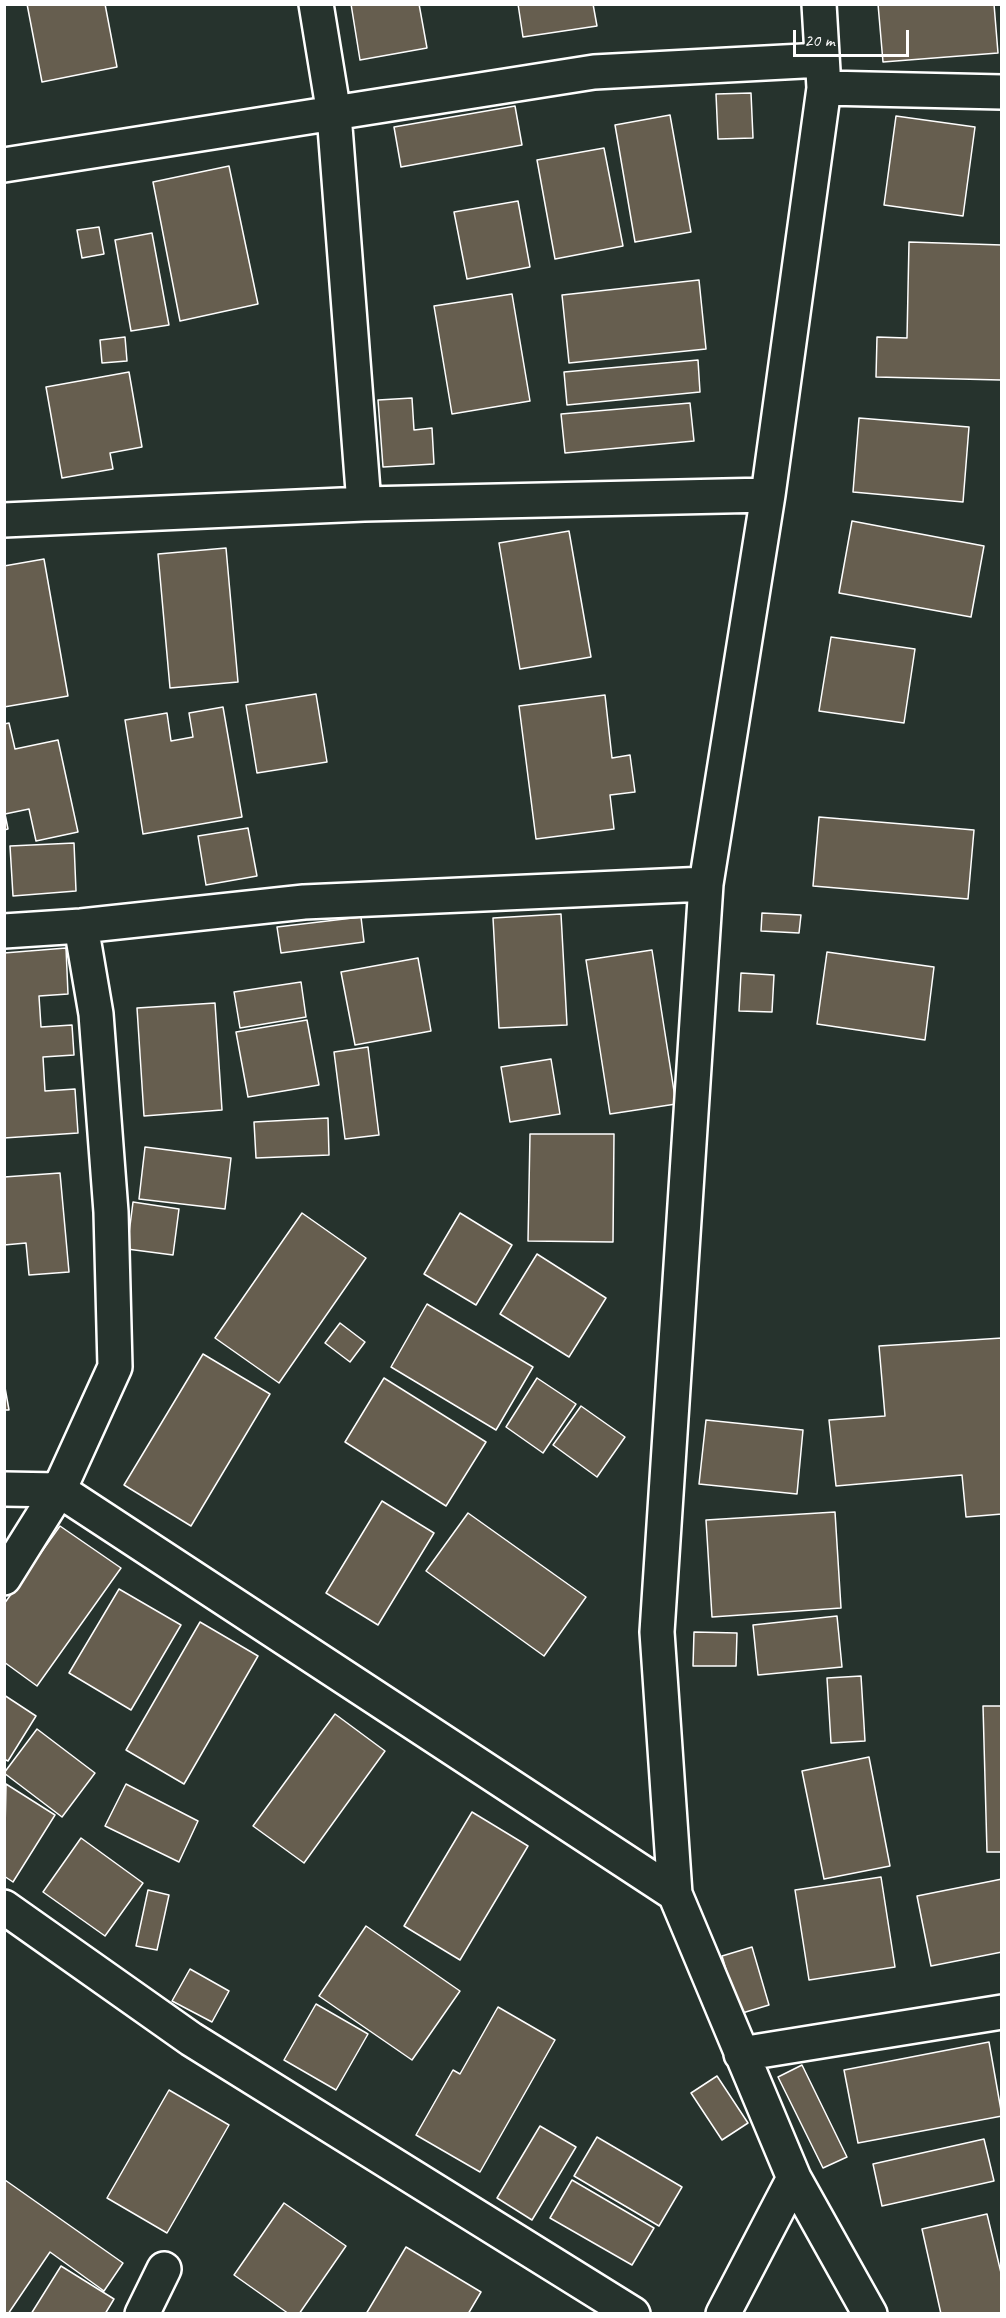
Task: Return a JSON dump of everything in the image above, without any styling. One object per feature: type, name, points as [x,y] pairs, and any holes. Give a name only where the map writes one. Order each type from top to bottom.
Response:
[{"type":"street","points":[[316,4],[334,114],[364,504]]},
{"type":"street","points":[[819,4],[823,74],[768,495],[706,884],[657,1632],[675,1894],[794,2178],[870,2313]]},
{"type":"street","points":[[4,165],[594,72],[823,74],[1002,92]]},
{"type":"street","points":[[4,520],[364,504],[768,495]]},
{"type":"street","points":[[4,932],[304,902],[706,884]]},
{"type":"street","points":[[4,1578],[59,1490],[115,1367],[111,1212],[96,1014],[81,926]]},
{"type":"street","points":[[4,1489],[59,1490],[675,1894]]},
{"type":"street","points":[[4,1907],[191,2039],[633,2313]]},
{"type":"street","points":[[741,2054],[1002,2012]]},
{"type":"street","points":[[723,2313],[794,2178]]},
{"type":"street","points":[[142,2313],[165,2270]]},
{"type":"building","points":[[27,4],[105,4],[117,67],[42,82]]},
{"type":"building","points":[[351,4],[419,4],[427,48],[360,60]]},
{"type":"building","points":[[518,4],[593,4],[597,26],[523,37]]},
{"type":"building","points":[[878,4],[994,4],[998,53],[883,62]]},
{"type":"building","points":[[751,93],[753,138],[718,139],[716,94]]},
{"type":"building","points":[[515,106],[522,145],[401,167],[394,127]]},
{"type":"building","points":[[670,115],[691,232],[635,242],[615,125]]},
{"type":"building","points":[[896,116],[975,127],[963,216],[884,205]]},
{"type":"building","points":[[604,148],[623,246],[555,259],[537,160]]},
{"type":"building","points":[[229,166],[258,304],[180,321],[153,182]]},
{"type":"building","points":[[518,201],[530,267],[467,279],[454,212]]},
{"type":"building","points":[[99,227],[104,254],[82,258],[77,230]]},
{"type":"building","points":[[152,233],[169,325],[131,331],[115,240]]},
{"type":"building","points":[[909,242],[1002,245],[1001,380],[876,377],[877,337],[907,338]]},
{"type":"building","points":[[699,280],[706,349],[569,363],[562,295]]},
{"type":"building","points":[[512,294],[530,401],[452,414],[434,306]]},
{"type":"building","points":[[125,337],[127,361],[102,363],[100,340]]},
{"type":"building","points":[[698,360],[700,392],[567,405],[564,372]]},
{"type":"building","points":[[129,372],[142,447],[110,453],[113,469],[62,478],[46,387]]},
{"type":"building","points":[[412,398],[414,430],[432,428],[434,464],[383,467],[378,400]]},
{"type":"building","points":[[690,403],[694,441],[565,453],[561,414]]},
{"type":"building","points":[[859,418],[969,427],[963,502],[853,492]]},
{"type":"building","points":[[852,521],[984,546],[971,617],[839,593]]},
{"type":"building","points":[[569,531],[591,657],[520,669],[499,543]]},
{"type":"building","points":[[226,548],[238,682],[170,688],[158,554]]},
{"type":"building","points":[[44,559],[68,696],[4,707],[4,566]]},
{"type":"building","points":[[831,637],[915,649],[904,723],[819,711]]},
{"type":"building","points":[[316,694],[327,762],[257,773],[246,705]]},
{"type":"building","points":[[605,695],[612,758],[630,755],[635,792],[610,795],[614,829],[536,839],[519,706]]},
{"type":"building","points":[[223,707],[242,817],[143,834],[125,720],[167,713],[171,741],[193,737],[189,713]]},
{"type":"building","points":[[9,723],[15,749],[58,740],[78,832],[36,841],[29,809],[5,814],[8,829],[4,830],[4,724]]},
{"type":"building","points":[[819,817],[974,830],[968,899],[813,886]]},
{"type":"building","points":[[248,828],[257,876],[206,885],[198,836]]},
{"type":"building","points":[[74,843],[76,891],[13,896],[10,846]]},
{"type":"building","points":[[762,913],[801,915],[799,933],[761,931]]},
{"type":"building","points":[[561,914],[567,1025],[499,1028],[493,918]]},
{"type":"building","points":[[361,917],[364,942],[281,953],[277,927]]},
{"type":"building","points":[[66,948],[68,994],[39,996],[41,1027],[72,1025],[74,1055],[43,1057],[45,1091],[75,1089],[78,1133],[4,1138],[4,953]]},
{"type":"building","points":[[652,950],[676,1104],[610,1114],[586,960]]},
{"type":"building","points":[[827,952],[934,967],[925,1040],[817,1024]]},
{"type":"building","points":[[418,958],[431,1031],[355,1045],[341,972]]},
{"type":"building","points":[[741,973],[774,975],[772,1012],[739,1011]]},
{"type":"building","points":[[301,982],[306,1017],[240,1028],[234,992]]},
{"type":"building","points":[[215,1003],[222,1110],[144,1116],[137,1008]]},
{"type":"building","points":[[307,1020],[319,1085],[248,1097],[236,1032]]},
{"type":"building","points":[[368,1047],[379,1135],[345,1139],[334,1052]]},
{"type":"building","points":[[551,1059],[560,1114],[510,1122],[501,1067]]},
{"type":"building","points":[[328,1118],[329,1155],[256,1158],[254,1122]]},
{"type":"building","points":[[530,1134],[614,1134],[613,1242],[528,1241]]},
{"type":"building","points":[[145,1147],[231,1158],[225,1209],[139,1199]]},
{"type":"building","points":[[60,1173],[69,1272],[29,1275],[26,1243],[4,1245],[4,1177]]},
{"type":"building","points":[[133,1202],[179,1209],[173,1255],[127,1249]]},
{"type":"building","points":[[302,1213],[366,1258],[279,1383],[215,1338]]},
{"type":"building","points":[[460,1213],[512,1245],[476,1305],[424,1274]]},
{"type":"building","points":[[537,1254],[606,1298],[569,1357],[500,1314]]},
{"type":"building","points":[[427,1304],[533,1367],[496,1430],[391,1367]]},
{"type":"building","points":[[340,1323],[365,1342],[350,1362],[325,1343]]},
{"type":"building","points":[[1002,1338],[1002,1514],[966,1517],[962,1475],[836,1486],[829,1420],[885,1416],[879,1346]]},
{"type":"building","points":[[203,1354],[270,1394],[191,1526],[124,1485]]},
{"type":"building","points":[[384,1378],[486,1442],[446,1506],[345,1442]]},
{"type":"building","points":[[537,1378],[576,1404],[543,1453],[506,1427]]},
{"type":"building","points":[[4,1382],[9,1410],[4,1410]]},
{"type":"building","points":[[581,1406],[625,1437],[597,1477],[553,1445]]},
{"type":"building","points":[[706,1420],[803,1430],[797,1494],[699,1484]]},
{"type":"building","points":[[382,1501],[434,1533],[378,1625],[326,1593]]},
{"type":"building","points":[[835,1512],[841,1608],[712,1617],[706,1520]]},
{"type":"building","points":[[468,1513],[586,1597],[544,1656],[426,1571]]},
{"type":"building","points":[[60,1526],[121,1568],[37,1686],[4,1662],[4,1604]]},
{"type":"building","points":[[119,1589],[181,1625],[131,1710],[69,1673]]},
{"type":"building","points":[[837,1616],[842,1667],[758,1675],[753,1625]]},
{"type":"building","points":[[200,1622],[258,1656],[184,1784],[126,1750]]},
{"type":"building","points":[[694,1632],[737,1633],[736,1666],[693,1666]]},
{"type":"building","points":[[861,1676],[865,1741],[831,1743],[827,1678]]},
{"type":"building","points":[[4,1695],[36,1716],[8,1761],[4,1759]]},
{"type":"building","points":[[983,1706],[1002,1706],[1002,1852],[987,1852]]},
{"type":"building","points":[[335,1714],[385,1751],[304,1863],[253,1826]]},
{"type":"building","points":[[37,1729],[95,1773],[62,1817],[4,1773]]},
{"type":"building","points":[[869,1757],[890,1866],[824,1879],[802,1771]]},
{"type":"building","points":[[6,1784],[55,1815],[13,1882],[4,1876]]},
{"type":"building","points":[[126,1784],[198,1821],[179,1862],[105,1826]]},
{"type":"building","points":[[472,1812],[528,1846],[460,1960],[404,1926]]},
{"type":"building","points":[[81,1838],[143,1883],[105,1936],[43,1892]]},
{"type":"building","points":[[881,1877],[895,1967],[809,1980],[795,1890]]},
{"type":"building","points":[[1002,1879],[1002,1952],[931,1966],[917,1896]]},
{"type":"building","points":[[148,1890],[169,1895],[157,1950],[136,1946]]},
{"type":"building","points":[[366,1926],[460,1991],[412,2060],[319,1996]]},
{"type":"building","points":[[752,1947],[769,2005],[739,2014],[722,1956]]},
{"type":"building","points":[[190,1969],[229,1991],[212,2022],[172,2001]]},
{"type":"building","points":[[316,2004],[368,2034],[336,2090],[284,2060]]},
{"type":"building","points":[[498,2007],[555,2040],[480,2172],[416,2135],[453,2070],[460,2074]]},
{"type":"building","points":[[989,2042],[1002,2116],[858,2143],[844,2070]]},
{"type":"building","points":[[802,2065],[847,2157],[823,2168],[778,2077]]},
{"type":"building","points":[[717,2076],[748,2123],[722,2140],[691,2093]]},
{"type":"building","points":[[169,2090],[229,2125],[167,2233],[107,2198]]},
{"type":"building","points":[[540,2126],[576,2147],[532,2220],[497,2198]]},
{"type":"building","points":[[597,2137],[682,2187],[659,2226],[574,2176]]},
{"type":"building","points":[[984,2139],[994,2181],[882,2206],[873,2164]]},
{"type":"building","points":[[5,2180],[123,2263],[104,2291],[50,2252],[8,2314],[4,2314]]},
{"type":"building","points":[[572,2180],[654,2228],[632,2265],[550,2218]]},
{"type":"building","points":[[284,2203],[346,2246],[299,2314],[289,2314],[234,2275]]},
{"type":"building","points":[[987,2214],[1002,2277],[1002,2314],[941,2314],[922,2229]]},
{"type":"building","points":[[406,2247],[481,2292],[468,2314],[366,2314]]},
{"type":"building","points":[[61,2266],[114,2299],[105,2314],[31,2314]]}]
